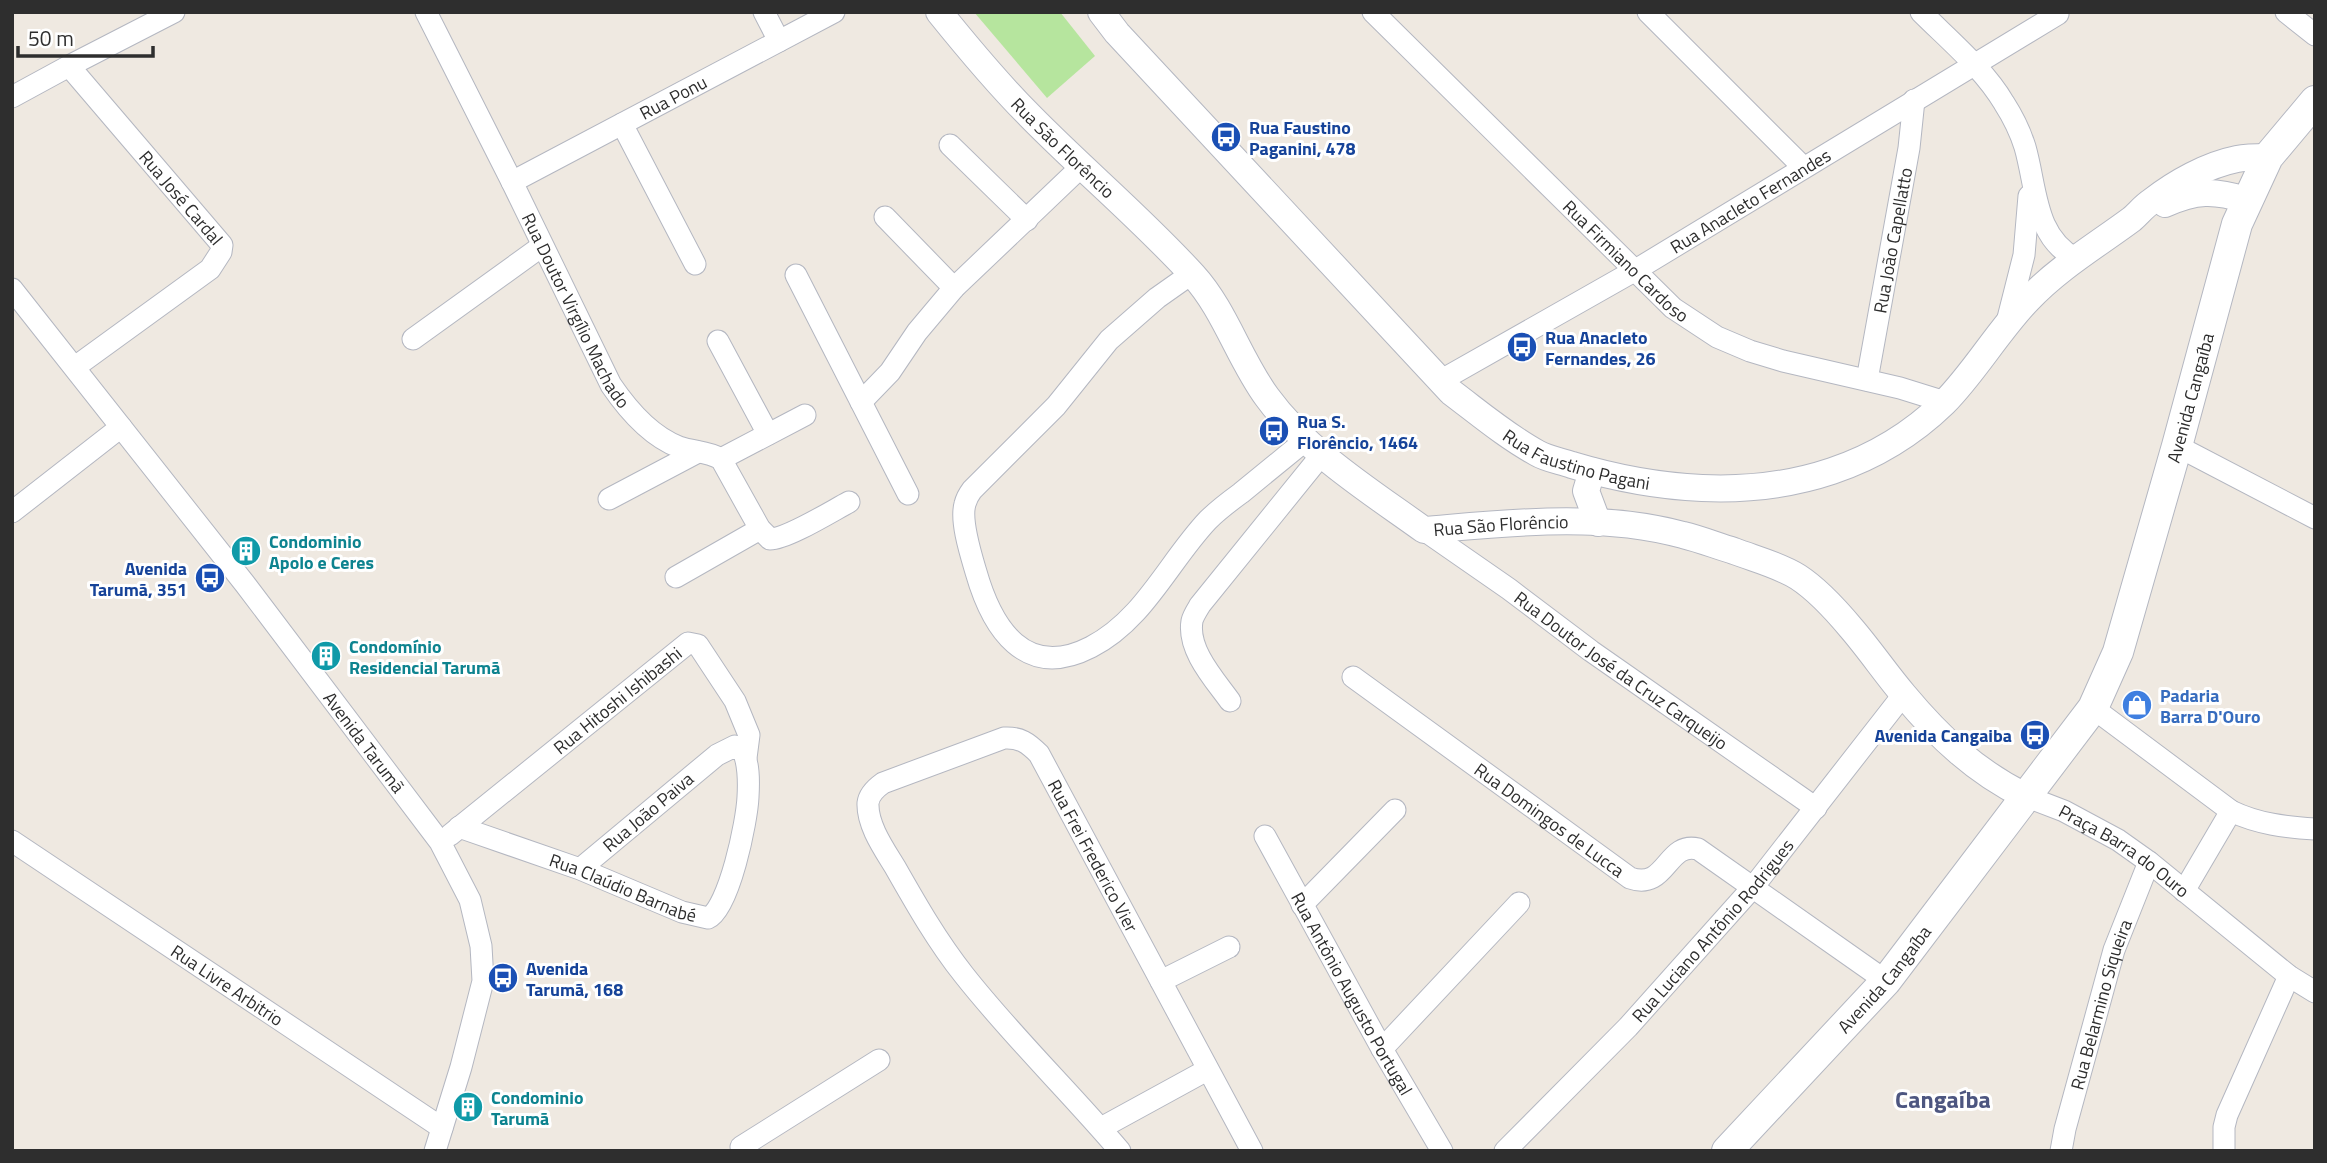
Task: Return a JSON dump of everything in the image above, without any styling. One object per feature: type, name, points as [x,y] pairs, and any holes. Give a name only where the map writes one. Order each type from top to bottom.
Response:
[{"type":"main road","name":"Avenida Cangaíba","points":[[2093,708],[2118,652],[2177,446],[2220,280],[2246,200],[2268,157],[2315,101]]},
{"type":"main road","points":[[2025,796],[2093,708]]},
{"type":"main road","name":"Avenida Cangaíba","points":[[1727,1151],[1886,981],[2025,796]]},
{"type":"street","points":[[12,97],[174,12]]},
{"type":"street","name":"Rua Doutor Virgílio Machado","points":[[426,12],[611,385],[627,408],[657,436],[681,448],[713,454],[721,459]]},
{"type":"street","points":[[764,12],[779,41]]},
{"type":"street","name":"Rua Ponu","points":[[512,182],[834,12]]},
{"type":"street","name":"Rua São Florêncio","points":[[939,12],[1021,107],[1191,274],[1213,305],[1267,397],[1315,446],[1424,530],[1515,522],[1598,523],[1683,535],[1767,562],[1798,577],[1824,599],[1852,629],[1903,695],[1964,758],[1991,778],[2025,796]]},
{"type":"street","name":"Rua Faustino Pagani","points":[[1101,12],[1440,381],[1497,428],[1539,455],[1624,480],[1663,485],[1746,489],[1803,480],[1862,460],[1905,435],[1945,402],[2029,298],[2168,189],[2236,159],[2268,157]]},
{"type":"street","name":"Rua Firmiano Cardoso","points":[[1373,12],[1673,308],[1717,337],[1750,351],[1945,402]]},
{"type":"street","points":[[1648,12],[1803,167]]},
{"type":"street","points":[[1921,12],[2002,99],[2015,122],[2030,166],[2044,225],[2062,251],[2076,259]]},
{"type":"street","points":[[2286,12],[2315,35]]},
{"type":"street","name":"Rua Anacleto Fernandes","points":[[1440,381],[1634,271],[2058,14]]},
{"type":"street","name":"Rua José Cardal","points":[[69,66],[222,245],[221,252],[210,269],[75,367]]},
{"type":"street","name":"Rua João Capellatto","points":[[1867,380],[1909,148],[1914,100]]},
{"type":"street","points":[[622,124],[695,264]]},
{"type":"street","points":[[950,145],[1027,220]]},
{"type":"street","points":[[861,402],[890,372],[917,332],[954,288],[1082,166]]},
{"type":"street","points":[[2006,326],[2024,255],[2030,166]]},
{"type":"street","name":"Rua Faustino Pagani","points":[[2134,217],[2196,193],[2220,192],[2246,200]]},
{"type":"street","points":[[885,217],[954,288]]},
{"type":"street","points":[[413,339],[542,246]]},
{"type":"street","points":[[1191,274],[1157,298],[1109,340],[1056,406],[971,490],[964,505],[971,558],[980,587],[1002,632],[1033,654],[1052,658],[1080,652],[1109,637],[1128,621],[1209,519],[1315,446]]},
{"type":"street","points":[[796,275],[908,494]]},
{"type":"street","name":"Avenida Tarumã","points":[[12,289],[245,584],[440,842],[470,900],[478,926],[483,981],[461,1067],[435,1151]]},
{"type":"street","points":[[718,341],[768,434]]},
{"type":"street","points":[[805,415],[721,459],[760,529],[769,539],[788,534],[849,502]]},
{"type":"street","points":[[12,512],[121,427]]},
{"type":"street","points":[[1230,701],[1200,657],[1193,638],[1192,621],[1199,605],[1315,446]]},
{"type":"street","points":[[2177,446],[2315,518]]},
{"type":"street","points":[[608,499],[698,452]]},
{"type":"street","points":[[1592,471],[1586,491],[1598,523]]},
{"type":"street","points":[[1654,529],[1663,509],[1663,485]]},
{"type":"street","points":[[676,577],[760,529]]},
{"type":"street","name":"Rua Doutor José da Cruz Carqueijo","points":[[1424,530],[1816,808]]},
{"type":"street","name":"Rua Hitoshi Ishibashi","points":[[440,842],[688,643],[698,645],[735,701],[749,735],[746,758]]},
{"type":"street","name":"Rua Domingos de Lucca","points":[[1353,677],[1630,878],[1649,880],[1657,876],[1678,852],[1691,847],[1698,849],[1886,981]]},
{"type":"street","name":"Rua Luciano Antônio Rodrigues","points":[[1505,1151],[1628,1027],[1754,886],[1903,695]]},
{"type":"street","points":[[2093,708],[2231,811],[2249,820],[2315,829]]},
{"type":"street","name":"Rua Frei Frederico Vier","points":[[1101,1128],[964,974],[923,917],[873,827],[868,811],[868,800],[874,789],[883,783],[1004,738],[1017,737],[1039,754],[1252,1151]]},
{"type":"street","name":"Rua João Paiva","points":[[580,869],[717,755],[735,746],[741,748],[746,758]]},
{"type":"street","name":"Rua Claúdio Barnabé","points":[[459,827],[580,869],[681,912],[701,918],[714,916],[726,895],[743,833],[748,797],[746,758]]},
{"type":"street","name":"Praça Barra do Ouro","points":[[2025,796],[2092,825],[2118,840],[2184,891],[2231,811]]},
{"type":"street","points":[[1302,905],[1395,810]]},
{"type":"street","name":"Rua Antônio Augusto Portugal","points":[[1265,836],[1382,1049],[1442,1151]]},
{"type":"street","name":"Rua Livre Arbitrio","points":[[12,841],[442,1128]]},
{"type":"street","name":"Rua Belarmino Siqueira","points":[[2061,1151],[2114,950],[2149,862]]},
{"type":"street","points":[[2184,891],[2289,976],[2315,992]]},
{"type":"street","points":[[1382,1049],[1519,903]]},
{"type":"street","points":[[1161,981],[1229,947]]},
{"type":"street","points":[[2224,1151],[2227,1115],[2289,976]]},
{"type":"street","points":[[742,1149],[879,1060]]},
{"type":"street","points":[[1120,1151],[1101,1128],[1207,1070]]},
{"type":"green space","points":[[974,12],[1060,12],[1095,56],[1047,98]]},
{"type":"place","name":"Rua Faustino Paganini, 478","points":[[1226,137]]},
{"type":"place","name":"Rua Anacleto Fernandes, 26","points":[[1522,347]]},
{"type":"place","name":"Rua S. Florêncio, 1464","points":[[1274,431]]},
{"type":"place","name":"Condominio Apolo e Ceres","points":[[246,551]]},
{"type":"place","name":"Avenida Tarumã, 351","points":[[210,578]]},
{"type":"place","name":"Condomínio Residencial Tarumã","points":[[326,656]]},
{"type":"place","name":"Padaria Barra D'Ouro","points":[[2137,705]]},
{"type":"place","name":"Avenida Cangaiba","points":[[2035,735]]},
{"type":"place","name":"Avenida Tarumã, 168","points":[[503,978]]},
{"type":"place","name":"Condominio Tarumã","points":[[468,1107]]},
{"type":"district","name":"Cangaíba","points":[[1943,1099]]}]
